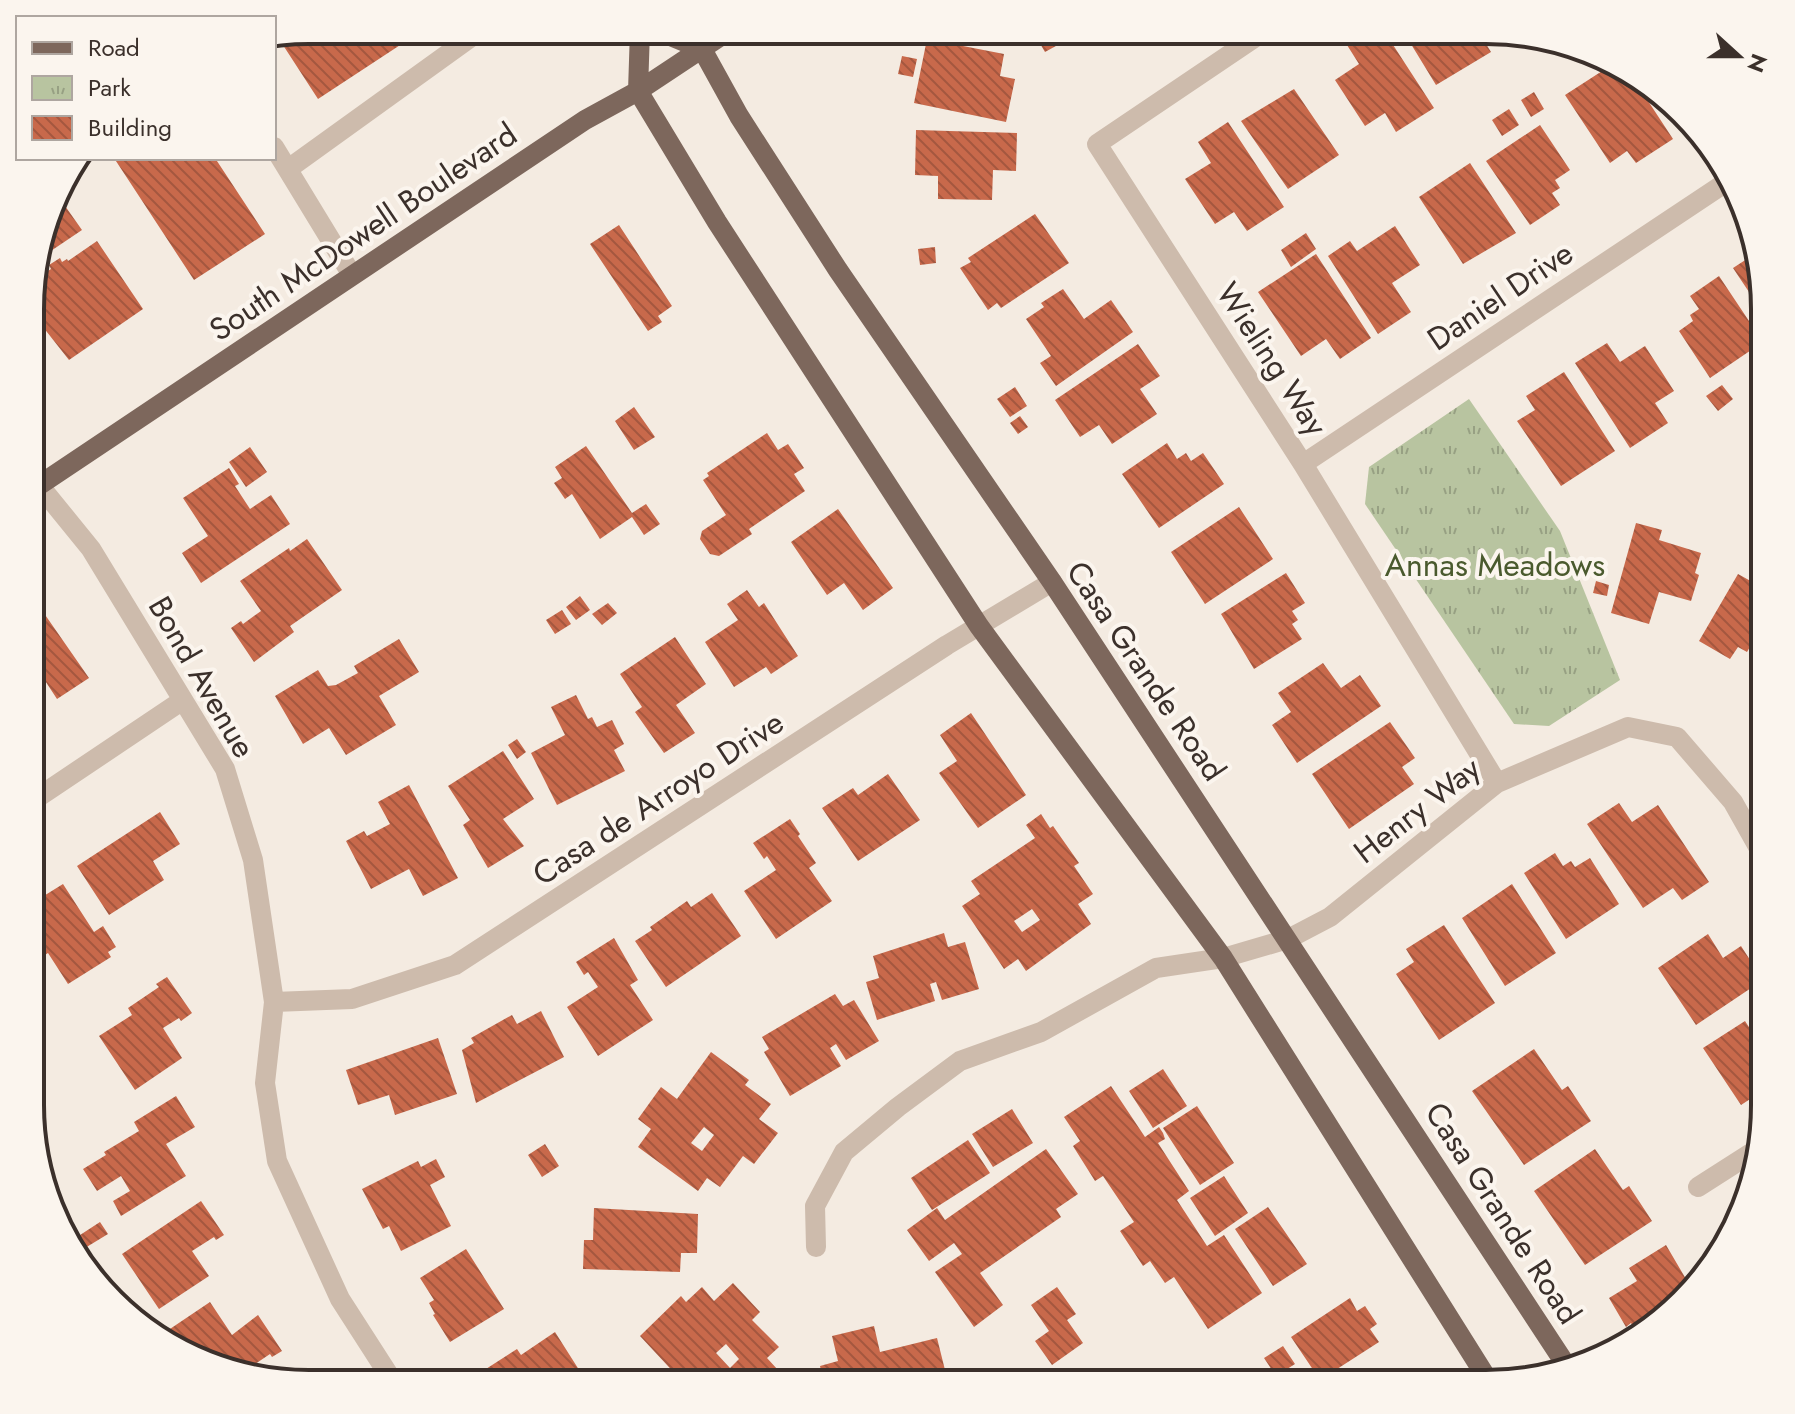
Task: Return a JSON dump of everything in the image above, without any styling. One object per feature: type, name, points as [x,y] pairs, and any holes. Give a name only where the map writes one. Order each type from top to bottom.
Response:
[{"type":"main road","points":[[640,44],[638,91],[717,222],[979,626],[1223,958],[1482,1370]]},
{"type":"main road","points":[[691,44],[702,49]]},
{"type":"main road","name":"South McDowell Boulevard","points":[[44,476],[585,120],[638,91],[709,44]]},
{"type":"main road","name":"Casa Grande Road","points":[[702,49],[739,116],[838,270],[1052,582],[1562,1358]]},
{"type":"street","points":[[288,169],[461,44]]},
{"type":"street","name":"Wieling Way","points":[[1244,45],[1097,144],[1303,464],[1497,783]]},
{"type":"street","points":[[276,150],[352,275]]},
{"type":"street","name":"Daniel Drive","points":[[1303,464],[1720,186]]},
{"type":"street","name":"Bond Avenue","points":[[44,495],[91,549],[225,769],[253,860],[274,1002],[265,1083],[277,1161],[340,1299],[385,1369]]},
{"type":"street","name":"Casa de Arroyo Drive","points":[[274,1002],[352,999],[455,965],[1052,582]]},
{"type":"street","points":[[45,793],[183,700]]},
{"type":"street","name":"Henry Way","points":[[816,1247],[815,1206],[844,1152],[960,1061],[1041,1032],[1156,968],[1223,958],[1288,939],[1330,917],[1497,783],[1628,727],[1677,737],[1733,802],[1750,833]]},
{"type":"street","points":[[1698,1187],[1745,1157]]},
{"type":"green space","name":"Annas Meadows","points":[[1469,399],[1560,531],[1620,680],[1549,726],[1514,724],[1365,504],[1369,467]]},
{"type":"building","points":[[402,44],[318,99],[283,46]]},
{"type":"building","points":[[926,45],[955,45],[1004,54],[1000,76],[1015,79],[1006,122],[914,103]]},
{"type":"building","points":[[1041,45],[1058,45],[1045,52]]},
{"type":"building","points":[[1347,45],[1393,45],[1434,108],[1396,132],[1385,113],[1365,126],[1335,80],[1359,64]]},
{"type":"building","points":[[1412,45],[1487,45],[1491,52],[1436,85]]},
{"type":"building","points":[[902,56],[917,59],[913,77],[898,74]]},
{"type":"building","points":[[1601,71],[1647,99],[1673,139],[1636,163],[1627,151],[1610,163],[1565,95]]},
{"type":"building","points":[[1294,89],[1339,155],[1288,189],[1241,121]]},
{"type":"building","points":[[1534,92],[1544,109],[1531,117],[1521,100]]},
{"type":"building","points":[[1509,109],[1519,125],[1502,136],[1492,120]]},
{"type":"building","points":[[1228,122],[1284,207],[1247,231],[1234,212],[1215,224],[1185,179],[1211,163],[1198,142]]},
{"type":"building","points":[[1540,125],[1570,170],[1555,180],[1560,188],[1552,193],[1560,205],[1530,225],[1486,161]]},
{"type":"building","points":[[916,130],[1017,133],[1016,171],[993,170],[992,200],[938,199],[938,176],[915,175]]},
{"type":"building","points":[[115,160],[216,160],[265,234],[194,280]]},
{"type":"building","points":[[1470,163],[1516,233],[1463,264],[1419,197]]},
{"type":"building","points":[[65,206],[82,230],[51,251]]},
{"type":"building","points":[[1035,214],[1069,263],[1001,308],[997,303],[988,310],[960,268],[971,262],[968,258]]},
{"type":"building","points":[[619,225],[672,306],[658,316],[662,322],[648,331],[590,244]]},
{"type":"building","points":[[1395,226],[1420,265],[1392,283],[1411,312],[1378,334],[1328,256],[1350,241],[1357,251]]},
{"type":"building","points":[[1306,233],[1316,249],[1291,267],[1281,250]]},
{"type":"building","points":[[97,241],[143,309],[69,360],[44,328],[47,272],[51,269],[49,265],[60,258],[62,262]]},
{"type":"building","points":[[935,247],[936,263],[920,265],[918,249]]},
{"type":"building","points":[[1316,254],[1371,338],[1340,359],[1326,339],[1301,356],[1258,292]]},
{"type":"building","points":[[1746,259],[1750,294],[1733,268]]},
{"type":"building","points":[[1719,276],[1751,324],[1751,350],[1710,378],[1679,331],[1693,321],[1690,315],[1699,309],[1690,296]]},
{"type":"building","points":[[1063,289],[1084,319],[1111,300],[1133,332],[1056,386],[1040,363],[1051,356],[1026,319],[1044,307],[1041,303]]},
{"type":"building","points":[[1607,343],[1620,362],[1645,346],[1674,391],[1655,403],[1668,423],[1630,448],[1575,363]]},
{"type":"building","points":[[1138,344],[1160,376],[1140,389],[1157,414],[1112,444],[1099,425],[1080,437],[1055,400]]},
{"type":"building","points":[[1564,372],[1615,451],[1561,486],[1517,421],[1535,410],[1526,396]]},
{"type":"building","points":[[1722,385],[1733,399],[1718,411],[1706,396]]},
{"type":"building","points":[[1015,387],[1027,406],[1010,417],[997,399]]},
{"type":"building","points":[[634,407],[655,437],[634,450],[615,421]]},
{"type":"building","points":[[1020,416],[1028,427],[1018,434],[1010,423]]},
{"type":"building","points":[[767,433],[778,450],[788,444],[804,468],[794,474],[805,491],[749,529],[752,534],[719,556],[710,554],[700,539],[702,531],[726,515],[703,480],[709,476],[707,473]]},
{"type":"building","points":[[1167,443],[1177,459],[1186,453],[1191,461],[1203,453],[1224,484],[1159,528],[1122,474]]},
{"type":"building","points":[[586,446],[632,513],[646,504],[660,524],[644,535],[632,517],[600,539],[572,494],[565,499],[554,483],[562,478],[555,467]]},
{"type":"building","points":[[250,447],[267,472],[246,487],[229,462]]},
{"type":"building","points":[[229,468],[239,484],[235,486],[250,509],[271,495],[290,524],[201,583],[182,553],[208,536],[183,498]]},
{"type":"building","points":[[1239,507],[1273,559],[1205,604],[1171,552]]},
{"type":"building","points":[[838,509],[893,588],[863,610],[844,583],[827,595],[791,542]]},
{"type":"building","points":[[1636,523],[1662,530],[1659,540],[1701,553],[1695,573],[1699,575],[1691,601],[1659,592],[1649,624],[1611,613]]},
{"type":"building","points":[[307,539],[342,590],[290,626],[294,632],[254,662],[231,628],[241,621],[243,624],[261,611],[240,581]]},
{"type":"building","points":[[1286,573],[1305,603],[1292,611],[1298,620],[1292,624],[1302,639],[1254,669],[1221,614]]},
{"type":"building","points":[[1738,574],[1751,581],[1751,646],[1747,652],[1738,647],[1730,659],[1699,641]]},
{"type":"building","points":[[1596,581],[1609,585],[1607,596],[1593,593]]},
{"type":"building","points":[[747,590],[759,607],[764,603],[798,656],[771,674],[766,667],[734,687],[705,642],[738,620],[727,604]]},
{"type":"building","points":[[580,596],[590,610],[576,620],[566,607]]},
{"type":"building","points":[[608,603],[617,613],[602,625],[592,614]]},
{"type":"building","points":[[562,610],[571,624],[555,634],[546,620]]},
{"type":"building","points":[[44,614],[89,678],[57,699],[44,680]]},
{"type":"building","points":[[675,637],[706,684],[676,705],[695,733],[664,753],[635,712],[642,707],[620,674]]},
{"type":"building","points":[[399,639],[419,672],[379,696],[396,725],[346,755],[329,728],[303,744],[275,696],[318,670],[328,686],[336,685],[358,673],[354,666]]},
{"type":"building","points":[[1323,663],[1341,688],[1360,675],[1381,706],[1297,763],[1272,725],[1291,712],[1278,693]]},
{"type":"building","points":[[576,695],[588,719],[592,717],[597,727],[612,720],[624,744],[614,750],[625,771],[557,805],[531,753],[565,735],[551,707]]},
{"type":"building","points":[[971,713],[1026,795],[978,828],[939,773],[957,761],[940,735]]},
{"type":"building","points":[[1390,722],[1415,758],[1402,767],[1414,784],[1349,829],[1312,774]]},
{"type":"building","points":[[517,739],[526,752],[517,759],[508,745]]},
{"type":"building","points":[[503,751],[534,799],[503,819],[524,846],[488,868],[463,825],[470,820],[448,786]]},
{"type":"building","points":[[888,774],[920,820],[858,861],[822,808],[853,788],[858,795]]},
{"type":"building","points":[[409,785],[458,878],[423,896],[409,869],[371,889],[346,841],[364,831],[367,836],[390,824],[378,802]]},
{"type":"building","points":[[1619,803],[1632,822],[1658,805],[1709,882],[1682,900],[1673,888],[1643,908],[1587,824]]},
{"type":"building","points":[[160,812],[180,844],[153,861],[164,880],[109,915],[77,866]]},
{"type":"building","points":[[1041,814],[1050,828],[1053,826],[1079,863],[1074,866],[1093,894],[1078,904],[1091,924],[1026,971],[1018,959],[1004,969],[962,906],[980,894],[971,881],[1035,838],[1026,825]],"holes":[[[1032,909],[1040,920],[1022,932],[1014,921]]]},
{"type":"building","points":[[790,819],[816,863],[809,868],[832,901],[776,939],[744,891],[776,870],[753,843]]},
{"type":"building","points":[[1555,853],[1563,866],[1571,861],[1575,867],[1590,858],[1619,904],[1566,939],[1524,873]]},
{"type":"building","points":[[63,884],[94,932],[103,926],[116,947],[108,952],[111,957],[68,984],[48,953],[45,955],[45,895]]},
{"type":"building","points":[[1512,884],[1556,953],[1505,986],[1462,918]]},
{"type":"building","points":[[712,893],[741,936],[666,987],[635,941],[687,901],[691,907]]},
{"type":"building","points":[[1444,925],[1495,1003],[1439,1040],[1396,974],[1414,962],[1406,949]]},
{"type":"building","points":[[944,933],[948,947],[965,942],[979,989],[942,1000],[936,982],[930,984],[935,1001],[877,1020],[866,982],[879,978],[873,956]]},
{"type":"building","points":[[1708,934],[1723,958],[1741,946],[1750,960],[1750,989],[1696,1025],[1658,968]]},
{"type":"building","points":[[614,938],[638,980],[630,985],[653,1020],[598,1056],[567,1007],[598,987],[588,972],[584,975],[576,962]]},
{"type":"building","points":[[167,977],[192,1013],[163,1028],[182,1058],[135,1090],[99,1036],[132,1015],[128,1008],[159,987],[156,984]]},
{"type":"building","points":[[835,994],[843,1006],[854,1000],[879,1041],[846,1060],[836,1044],[830,1048],[841,1066],[790,1096],[764,1052],[769,1049],[762,1037]]},
{"type":"building","points":[[541,1011],[564,1057],[476,1103],[462,1050],[474,1043],[471,1038],[512,1015],[517,1024]]},
{"type":"building","points":[[1745,1021],[1750,1029],[1750,1099],[1741,1105],[1703,1048]]},
{"type":"building","points":[[438,1038],[457,1094],[395,1115],[389,1095],[358,1105],[346,1070]]},
{"type":"building","points":[[1534,1049],[1562,1090],[1568,1086],[1591,1121],[1524,1165],[1472,1091]]},
{"type":"building","points":[[711,1052],[749,1080],[745,1085],[771,1104],[759,1119],[778,1133],[754,1164],[743,1156],[720,1187],[707,1178],[698,1191],[638,1147],[651,1129],[638,1119],[661,1087],[677,1099]],"holes":[[[704,1127],[714,1135],[702,1151],[691,1143]]]},
{"type":"building","points":[[1163,1069],[1187,1106],[1153,1128],[1129,1091]]},
{"type":"building","points":[[1111,1086],[1145,1137],[1159,1127],[1163,1133],[1165,1139],[1158,1143],[1189,1191],[1177,1200],[1207,1246],[1224,1235],[1262,1293],[1208,1329],[1174,1277],[1165,1283],[1150,1261],[1143,1266],[1120,1231],[1134,1222],[1103,1176],[1095,1181],[1073,1146],[1080,1141],[1064,1117]]},
{"type":"building","points":[[176,1096],[195,1127],[166,1144],[186,1176],[121,1216],[113,1201],[130,1191],[121,1176],[97,1191],[83,1169],[139,1131],[134,1122]]},
{"type":"building","points":[[1197,1106],[1234,1163],[1200,1185],[1163,1128]]},
{"type":"building","points":[[1012,1109],[1033,1143],[993,1167],[972,1134]]},
{"type":"building","points":[[968,1140],[990,1173],[932,1210],[911,1178]]},
{"type":"building","points":[[545,1144],[559,1166],[542,1177],[528,1155]]},
{"type":"building","points":[[1046,1149],[1078,1194],[1056,1209],[1061,1217],[980,1273],[1003,1305],[974,1327],[935,1272],[962,1254],[954,1243],[929,1261],[907,1230],[937,1208],[945,1220]]},
{"type":"building","points":[[1595,1149],[1623,1190],[1629,1186],[1652,1221],[1585,1265],[1534,1191]]},
{"type":"building","points":[[436,1159],[445,1177],[430,1185],[451,1226],[401,1251],[389,1226],[383,1229],[362,1189],[418,1161],[421,1167]]},
{"type":"building","points":[[1224,1176],[1248,1213],[1215,1236],[1190,1198]]},
{"type":"building","points":[[201,1201],[224,1235],[216,1240],[214,1237],[192,1251],[209,1276],[159,1309],[122,1254]]},
{"type":"building","points":[[1268,1207],[1307,1264],[1273,1286],[1235,1229]]},
{"type":"building","points":[[594,1208],[698,1214],[697,1253],[681,1253],[680,1272],[583,1269],[584,1240],[593,1240]]},
{"type":"building","points":[[100,1222],[108,1234],[86,1247],[79,1236]]},
{"type":"building","points":[[1666,1245],[1686,1279],[1647,1315],[1626,1327],[1609,1298],[1637,1281],[1629,1268]]},
{"type":"building","points":[[466,1249],[504,1309],[450,1342],[433,1315],[429,1303],[434,1300],[420,1278]]},
{"type":"building","points":[[733,1283],[760,1312],[752,1320],[779,1347],[767,1358],[777,1369],[671,1369],[640,1336],[681,1296],[686,1302],[702,1287],[714,1301]],"holes":[[[726,1344],[739,1359],[730,1368],[716,1353]]]},
{"type":"building","points":[[1057,1287],[1076,1314],[1067,1320],[1083,1343],[1052,1365],[1035,1341],[1049,1331],[1031,1305]]},
{"type":"building","points":[[1350,1298],[1357,1311],[1365,1306],[1377,1324],[1370,1329],[1379,1342],[1336,1370],[1313,1370],[1291,1337]]},
{"type":"building","points":[[210,1302],[232,1335],[258,1315],[282,1351],[272,1357],[270,1354],[255,1364],[208,1350],[170,1329]]},
{"type":"building","points":[[874,1326],[880,1352],[937,1338],[945,1370],[821,1369],[820,1366],[838,1361],[832,1336]]},
{"type":"building","points":[[555,1332],[579,1369],[486,1369],[517,1349],[521,1355]]},
{"type":"building","points":[[1283,1346],[1295,1364],[1286,1370],[1272,1370],[1264,1358]]}]
